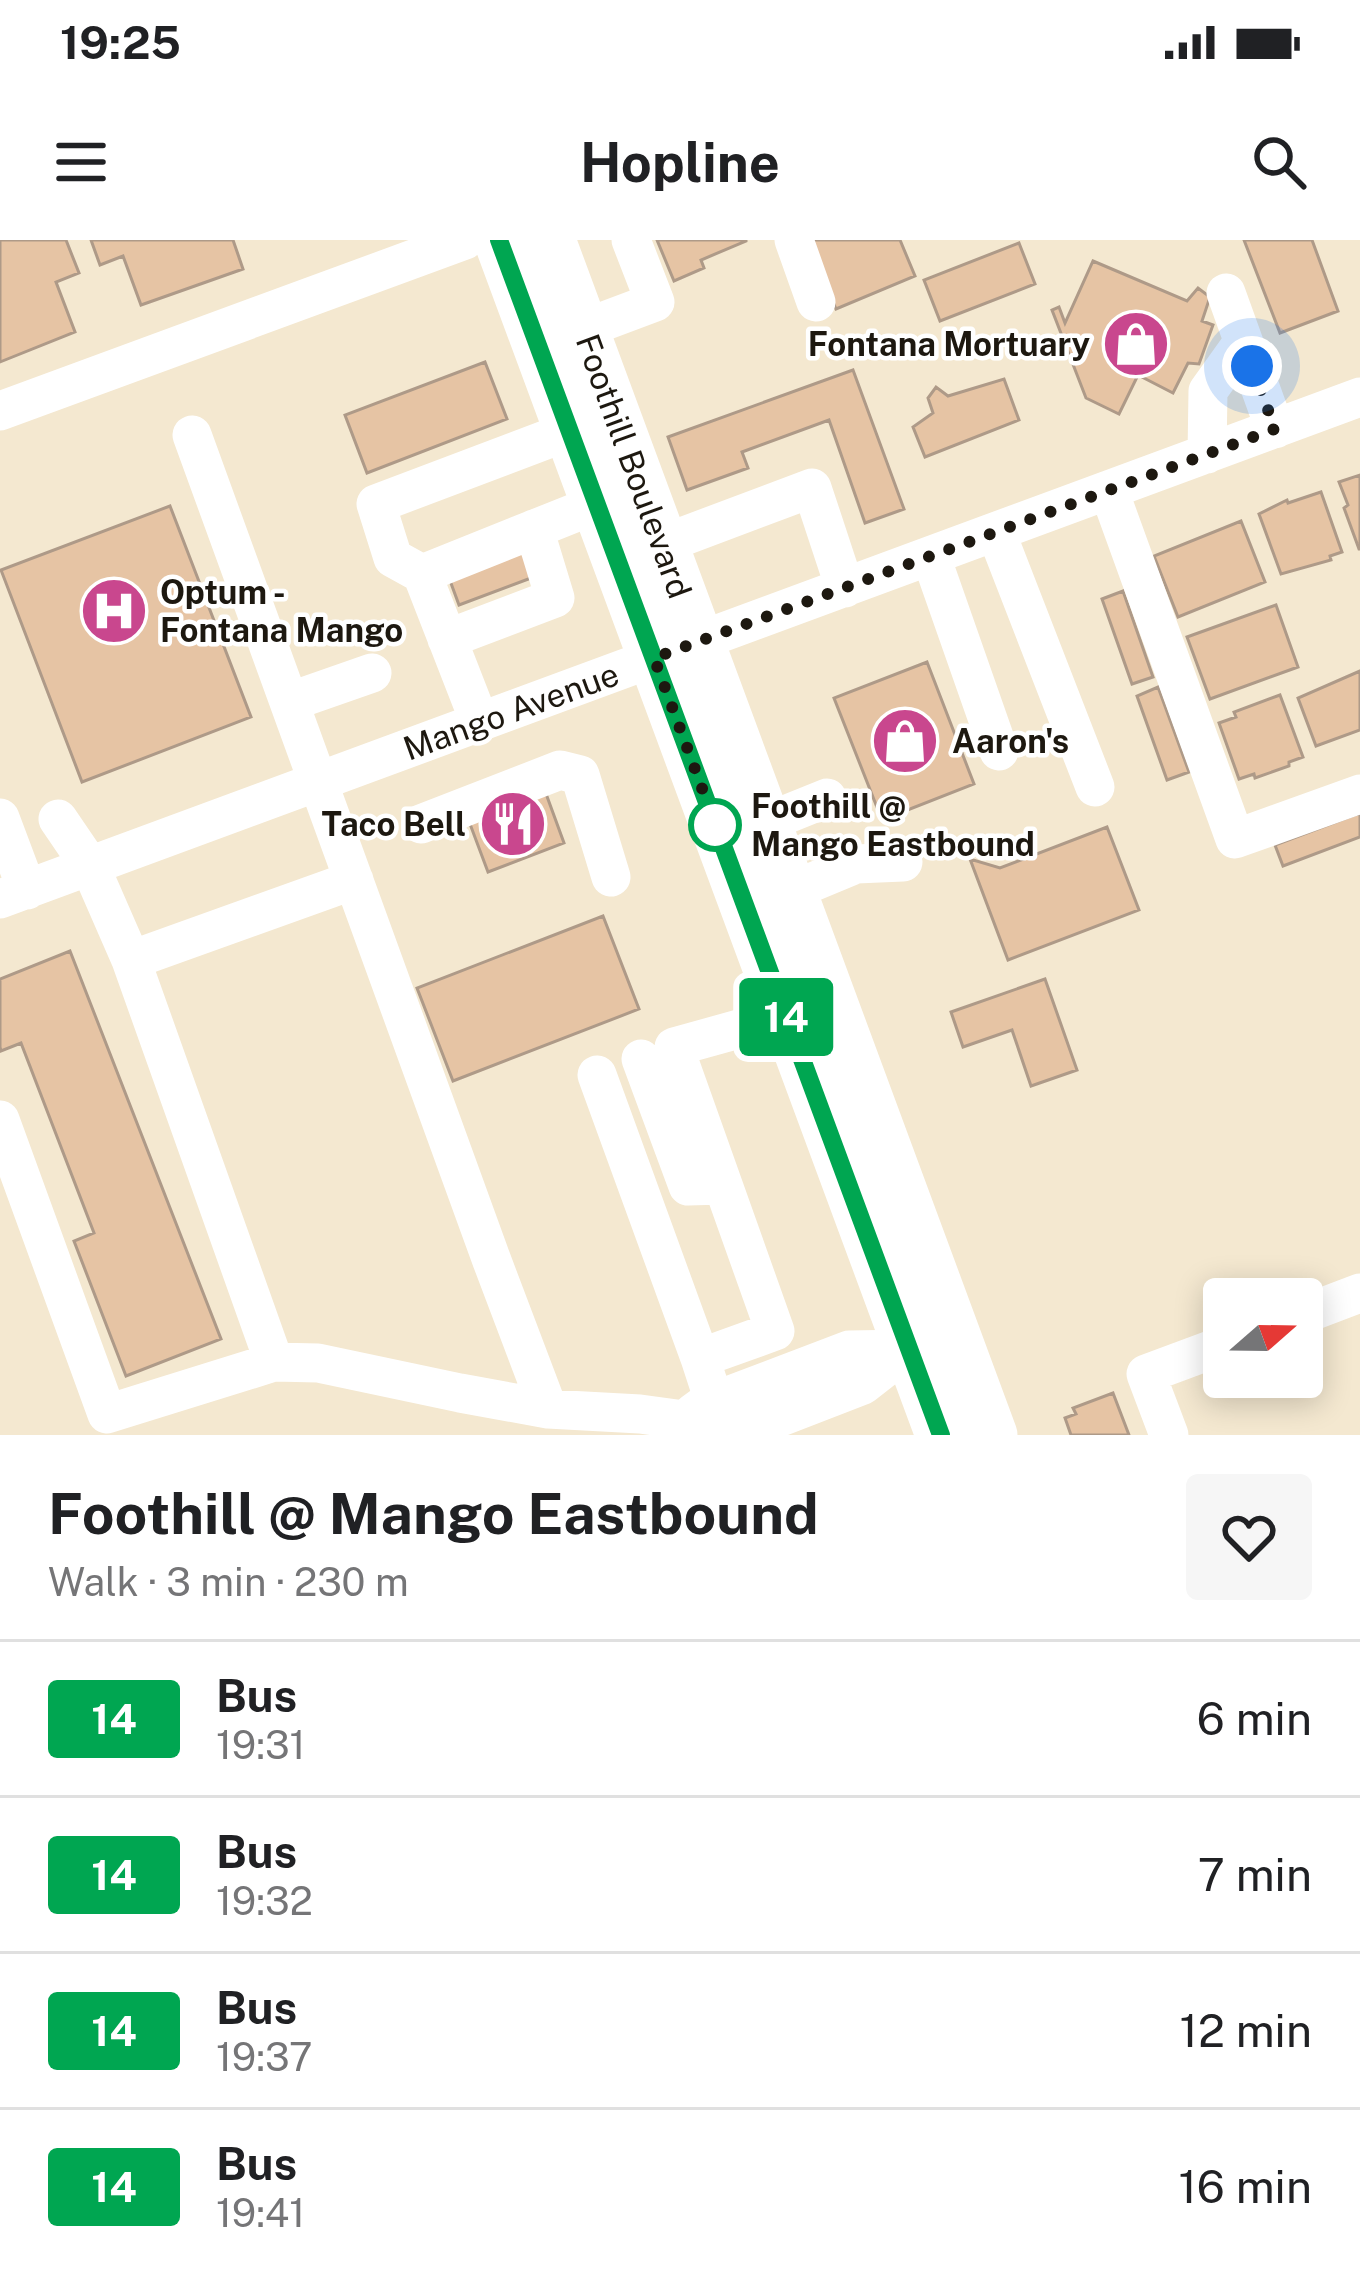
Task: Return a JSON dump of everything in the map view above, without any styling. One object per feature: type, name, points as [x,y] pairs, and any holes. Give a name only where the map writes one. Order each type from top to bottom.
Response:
[{"type":"main road","name":"Foothill Boulevard","points":[[499,240],[597,504],[765,823],[791,891],[932,1341],[941,1435]]},
{"type":"main road","name":"Foothill Boulevard","points":[[553,241],[663,544],[676,650],[786,1016],[854,1198],[932,1341],[992,1435]]},
{"type":"street","points":[[0,411],[465,240]]},
{"type":"street","points":[[583,329],[655,302],[631,240]]},
{"type":"street","points":[[794,240],[817,302]]},
{"type":"street","points":[[1226,293],[1275,429]]},
{"type":"street","points":[[1207,454],[1208,391],[1243,342]]},
{"type":"street","name":"Mango Avenue","points":[[14,894],[1360,398]]},
{"type":"street","points":[[547,573],[460,608],[430,571],[393,558],[376,504],[569,430]]},
{"type":"street","points":[[192,435],[548,1409]]},
{"type":"street","points":[[663,544],[812,488],[845,588]]},
{"type":"street","points":[[1108,490],[1235,839],[1360,794]]},
{"type":"street","points":[[430,571],[597,504]]},
{"type":"street","points":[[447,639],[555,598],[534,529]]},
{"type":"street","points":[[996,532],[1096,788]]},
{"type":"street","points":[[931,556],[999,751]]},
{"type":"street","points":[[430,571],[447,639],[480,723]]},
{"type":"street","points":[[289,702],[372,673]]},
{"type":"street","points":[[421,824],[560,770],[580,775],[611,877]]},
{"type":"street","points":[[765,823],[827,798]]},
{"type":"street","points":[[0,818],[14,894]]},
{"type":"street","points":[[58,819],[90,866],[131,960],[274,1362]]},
{"type":"street","points":[[791,891],[856,865],[903,862]]},
{"type":"street","points":[[131,960],[354,880]]},
{"type":"street","points":[[700,1358],[775,1331],[674,1047],[786,1016]]},
{"type":"street","points":[[641,1059],[688,1186],[723,1185]]},
{"type":"street","points":[[597,1075],[700,1358],[699,1410],[711,1430],[747,1430],[863,1385],[932,1341]]},
{"type":"street","points":[[0,1120],[107,1414],[274,1362],[317,1363],[548,1409],[699,1410]]},
{"type":"street","points":[[1323,1307],[1360,1293]]},
{"type":"street","points":[[1168,1435],[1146,1374],[1203,1353]]},
{"type":"building","points":[[0,240],[66,240],[79,273],[56,282],[75,332],[0,362]]},
{"type":"building","points":[[91,240],[233,240],[243,269],[141,305],[123,256],[100,265]]},
{"type":"building","points":[[657,240],[746,241],[701,260],[704,268],[674,281]]},
{"type":"building","points":[[807,240],[900,240],[915,276],[836,309]]},
{"type":"building","points":[[1244,240],[1312,240],[1338,311],[1280,333]]},
{"type":"building","points":[[1019,243],[1035,284],[940,321],[924,280]]},
{"type":"building","name":"Fontana Mortuary","points":[[1093,261],[1187,301],[1198,288],[1210,297],[1202,321],[1213,325],[1199,364],[1188,363],[1173,393],[1138,375],[1119,414],[1086,398],[1052,310],[1059,307],[1065,323]]},
{"type":"building","points":[[485,362],[507,419],[367,473],[345,415]]},
{"type":"building","points":[[853,370],[904,509],[865,523],[829,420],[742,452],[748,468],[687,490],[668,437]]},
{"type":"building","points":[[1004,379],[1019,420],[925,457],[913,427],[933,413],[928,398],[936,387],[948,396]]},
{"type":"building","points":[[1360,475],[1360,549],[1359,549],[1339,482]]},
{"type":"building","points":[[1321,492],[1342,552],[1330,556],[1331,560],[1281,574],[1259,514],[1287,500]]},
{"type":"building","name":"Optum - Fontana Mango","points":[[170,506],[251,717],[82,782],[1,570]]},
{"type":"building","points":[[1241,521],[1265,582],[1178,617],[1154,556]]},
{"type":"building","points":[[525,537],[539,575],[459,605],[445,567]]},
{"type":"building","points":[[1123,591],[1153,677],[1132,684],[1102,599]]},
{"type":"building","points":[[1276,605],[1298,667],[1210,699],[1187,637]]},
{"type":"building","name":"Aaron's","points":[[927,662],[974,784],[882,820],[834,698]]},
{"type":"building","points":[[1360,671],[1360,730],[1316,746],[1298,698]]},
{"type":"building","points":[[1158,687],[1189,772],[1167,780],[1137,696]]},
{"type":"building","points":[[1280,695],[1303,757],[1255,778],[1254,774],[1239,779],[1219,723],[1236,717],[1234,712]]},
{"type":"building","name":"Taco Bell","points":[[541,780],[564,843],[488,872],[464,808]]},
{"type":"building","points":[[1360,813],[1360,837],[1283,866],[1275,845]]},
{"type":"building","points":[[1107,827],[1139,910],[1008,960],[970,859],[1000,868]]},
{"type":"building","points":[[603,916],[639,1009],[453,1081],[417,988]]},
{"type":"building","points":[[70,951],[221,1339],[126,1376],[74,1241],[94,1233],[21,1043],[1,1051],[0,1047],[0,979]]},
{"type":"building","points":[[1045,979],[1077,1070],[1031,1086],[1012,1030],[963,1047],[951,1012]]},
{"type":"building","points":[[1113,1393],[1129,1435],[1071,1435],[1065,1418],[1076,1414],[1073,1408]]},
{"type":"bus line","name":"14","points":[[499,240],[941,1435]]},
{"type":"place","name":"Fontana Mortuary","points":[[1136,344]]},
{"type":"place","name":"Optum - Fontana Mango","points":[[114,611]]},
{"type":"place","name":"Aaron's","points":[[905,741]]},
{"type":"place","name":"Taco Bell","points":[[513,824]]},
{"type":"place","name":"Foothill @ Mango Eastbound","points":[[715,825]]},
{"type":"route","points":[[715,825],[720,837],[654,658],[1275,429],[1252,366]]}]
